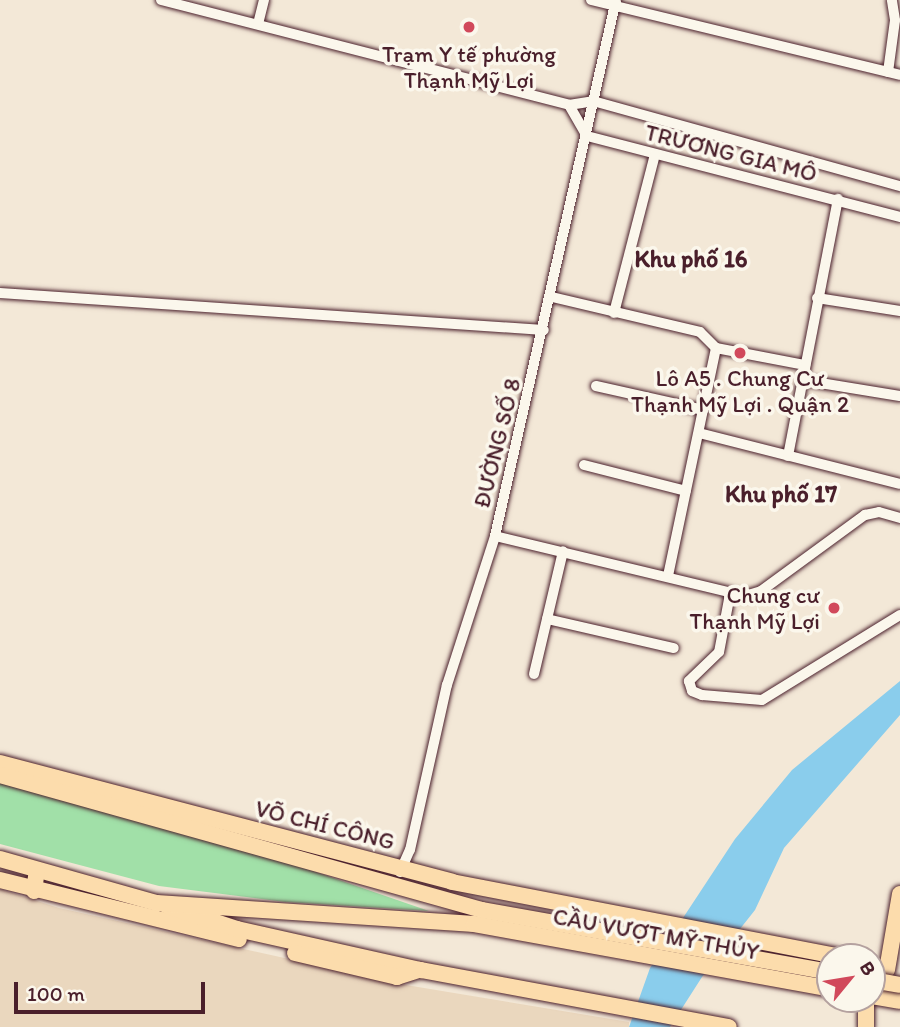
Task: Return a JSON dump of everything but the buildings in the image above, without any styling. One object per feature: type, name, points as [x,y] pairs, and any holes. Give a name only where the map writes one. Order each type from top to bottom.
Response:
[{"type":"main road","name":"VÕ CHÍ CÔNG","points":[[0,763],[74,786],[452,882],[816,951]]},
{"type":"main road","name":"VÕ CHÍ CÔNG","points":[[0,775],[391,887],[478,917]]},
{"type":"main road","points":[[0,859],[157,903],[237,929],[421,970],[729,1027]]},
{"type":"main road","points":[[34,891],[37,870]]},
{"type":"main road","points":[[0,880],[34,891],[397,977],[421,970]]},
{"type":"main road","points":[[894,926],[900,881]]},
{"type":"main road","points":[[886,967],[900,894]]},
{"type":"main road","points":[[157,903],[478,917]]},
{"type":"main road","name":"CẦU VƯỢT MỸ THỦY","points":[[478,917],[816,970]]},
{"type":"main road","name":"CẦU VƯỢT MỸ THỦY","points":[[478,917],[816,986]]},
{"type":"street","name":"TRƯƠNG GIA MÔ","points":[[161,0],[569,105],[593,101],[900,186]]},
{"type":"street","points":[[258,24],[264,0]]},
{"type":"street","points":[[591,0],[616,3],[900,75]]},
{"type":"street","points":[[888,72],[895,20],[892,0]]},
{"type":"street","name":"ĐƯỜNG SỐ 8","points":[[391,887],[402,868],[447,684],[495,536],[552,297],[616,3]]},
{"type":"street","points":[[569,105],[586,136]]},
{"type":"street","name":"TRƯƠNG GIA MÔ","points":[[586,136],[900,217]]},
{"type":"street","points":[[614,313],[655,155]]},
{"type":"street","points":[[788,456],[838,199]]},
{"type":"street","points":[[0,293],[544,330]]},
{"type":"street","points":[[552,297],[700,332],[716,348],[806,365]]},
{"type":"street","points":[[817,298],[900,311]]},
{"type":"street","points":[[668,576],[716,348]]},
{"type":"street","points":[[802,380],[900,396]]},
{"type":"street","points":[[596,386],[703,410]]},
{"type":"street","points":[[699,433],[900,484]]},
{"type":"street","points":[[584,465],[686,491]]},
{"type":"street","points":[[495,536],[745,596],[761,591],[865,515],[879,512],[900,518]]},
{"type":"street","points":[[534,674],[563,551]]},
{"type":"street","points":[[730,594],[719,652],[689,681],[692,691],[702,695],[762,700],[900,615]]},
{"type":"street","points":[[547,619],[674,648]]},
{"type":"shaded area","points":[[0,889],[59,908],[406,985],[629,1022],[629,1027],[0,1027]]},
{"type":"green space","points":[[0,780],[255,851],[429,911],[285,902],[159,886],[0,844]]},
{"type":"water","points":[[900,681],[900,715],[784,848],[755,910],[702,977],[670,1027],[629,1027],[650,968],[735,839],[792,770]]},
{"type":"place","name":"Trạm Y tế phường Thạnh Mỹ Lợi","points":[[469,27]]},
{"type":"place","name":"Lô A5 . Chung Cư Thạnh Mỹ Lợi . Quận 2","points":[[740,353]]},
{"type":"place","name":"Chung cư Thạnh Mỹ Lợi","points":[[834,608]]},
{"type":"district","name":"Khu phố 16","points":[[691,259]]},
{"type":"district","name":"Khu phố 17","points":[[781,494]]}]
